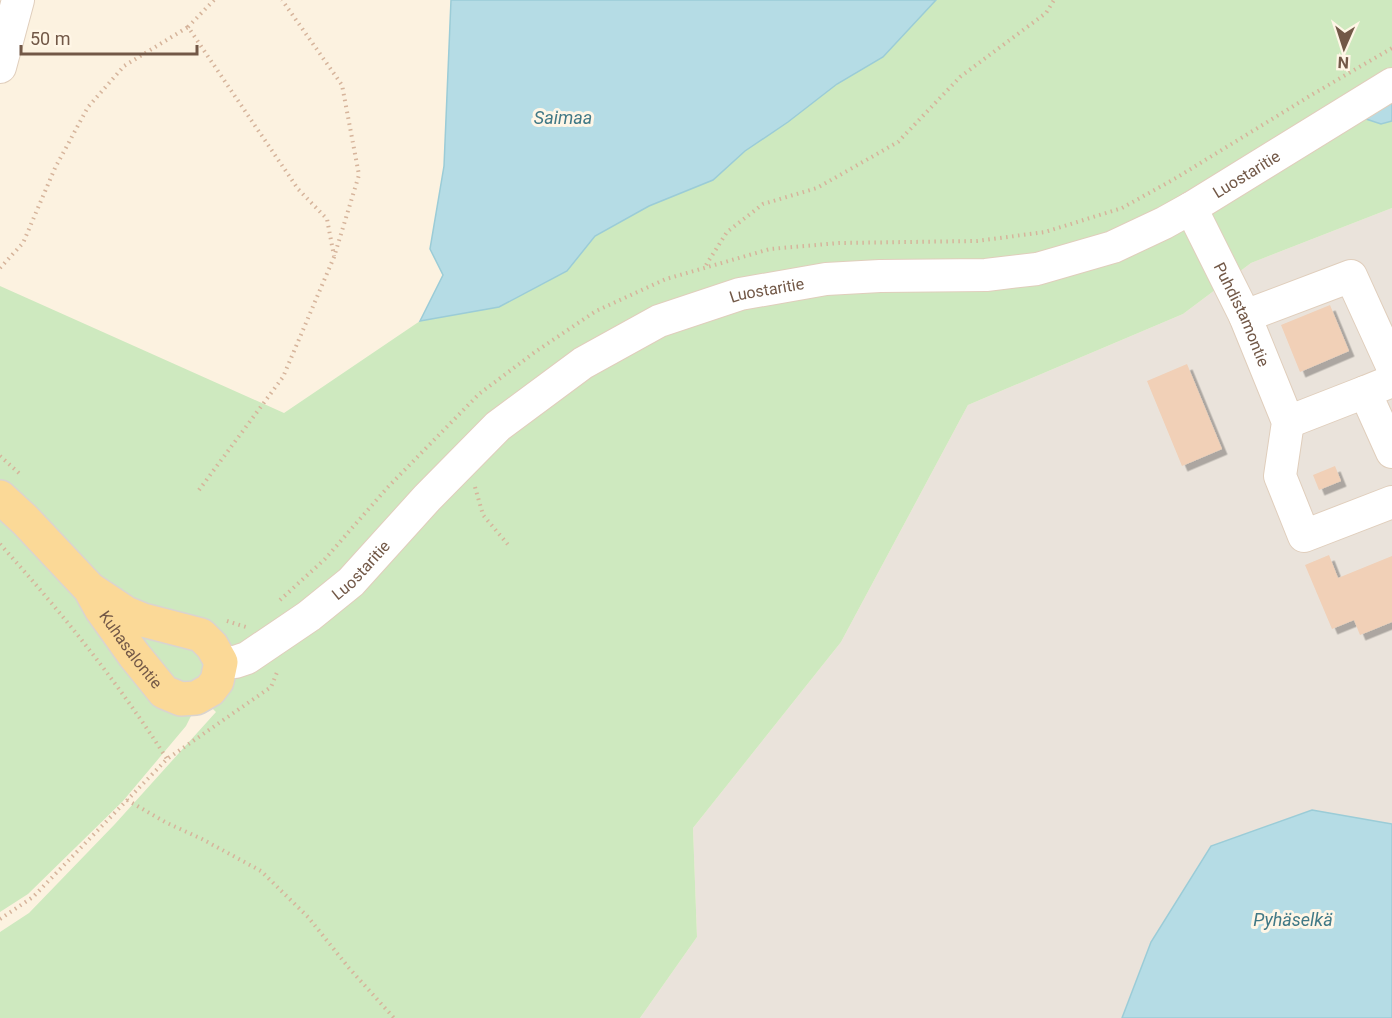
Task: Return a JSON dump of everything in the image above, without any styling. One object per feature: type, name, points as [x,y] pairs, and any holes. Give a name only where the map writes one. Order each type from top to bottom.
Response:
[{"type":"main road","name":"Kuhasalontie","points":[[0,497],[90,589],[126,613],[143,620],[201,635],[212,646],[221,662],[217,681],[210,690],[196,698],[181,699],[164,692],[134,655],[101,609],[90,589]]},
{"type":"street","points":[[0,67],[18,0]]},
{"type":"street","name":"Luostaritie","points":[[221,662],[235,662],[247,658],[309,616],[351,582],[427,498],[498,426],[583,363],[659,321],[740,294],[826,279],[986,275],[1038,270],[1113,247],[1164,224],[1392,84]]},
{"type":"street","name":"Puhdistamontie","points":[[1191,208],[1213,247],[1245,316],[1288,422]]},
{"type":"street","points":[[1245,316],[1351,276],[1392,366]]},
{"type":"street","points":[[1392,452],[1378,386],[1288,422],[1280,476],[1304,536],[1392,502]]},
{"type":"path","points":[[0,268],[23,243],[55,168],[88,107],[124,66],[188,27],[214,0]]},
{"type":"path","points":[[199,489],[283,377],[334,257],[360,175],[342,85],[282,0]]},
{"type":"path","points":[[705,266],[727,232],[763,204],[817,188],[898,142],[960,77],[1046,13],[1054,0]]},
{"type":"path","points":[[188,27],[298,189],[327,219],[334,257]]},
{"type":"path","points":[[471,453],[471,470],[483,515],[510,548]]},
{"type":"path","points":[[0,544],[56,607],[105,668],[167,759],[33,897],[0,919]]},
{"type":"path","points":[[127,800],[261,871],[308,917],[349,968],[394,1018]]},
{"type":"shaded area","points":[[1392,208],[1392,824],[1312,810],[1151,942],[1122,1018],[640,1018],[697,937],[693,828],[841,642],[968,405],[1183,314],[1251,263]]},
{"type":"green space","points":[[451,0],[1392,0],[1392,208],[1251,263],[1183,314],[968,405],[841,642],[693,828],[697,937],[640,1018],[0,1018],[0,932],[29,913],[115,824],[216,712],[187,684],[172,682],[0,489],[0,286],[284,413],[420,321],[443,275],[430,249],[444,166]]},
{"type":"green space","points":[[0,510],[198,702],[186,726],[123,801],[28,894],[0,912]]},
{"type":"water","name":"Saimaa","points":[[451,0],[936,0],[883,57],[837,84],[788,122],[745,151],[713,180],[649,206],[595,236],[567,271],[499,307],[420,321],[443,275],[430,249],[444,166]]},
{"type":"water","points":[[1392,74],[1392,121],[1381,124],[1360,117]]},
{"type":"water","name":"Pyhäselkä","points":[[1312,810],[1392,824],[1392,1018],[1122,1018],[1151,942],[1211,846]]},
{"type":"building","points":[[1330,305],[1349,351],[1300,372],[1281,325]]},
{"type":"building","points":[[1187,364],[1222,449],[1182,466],[1147,381]]},
{"type":"building","points":[[1335,466],[1341,481],[1319,490],[1313,475]]},
{"type":"building","points":[[1329,555],[1338,578],[1392,556],[1392,622],[1360,635],[1354,620],[1332,629],[1305,565]]}]
